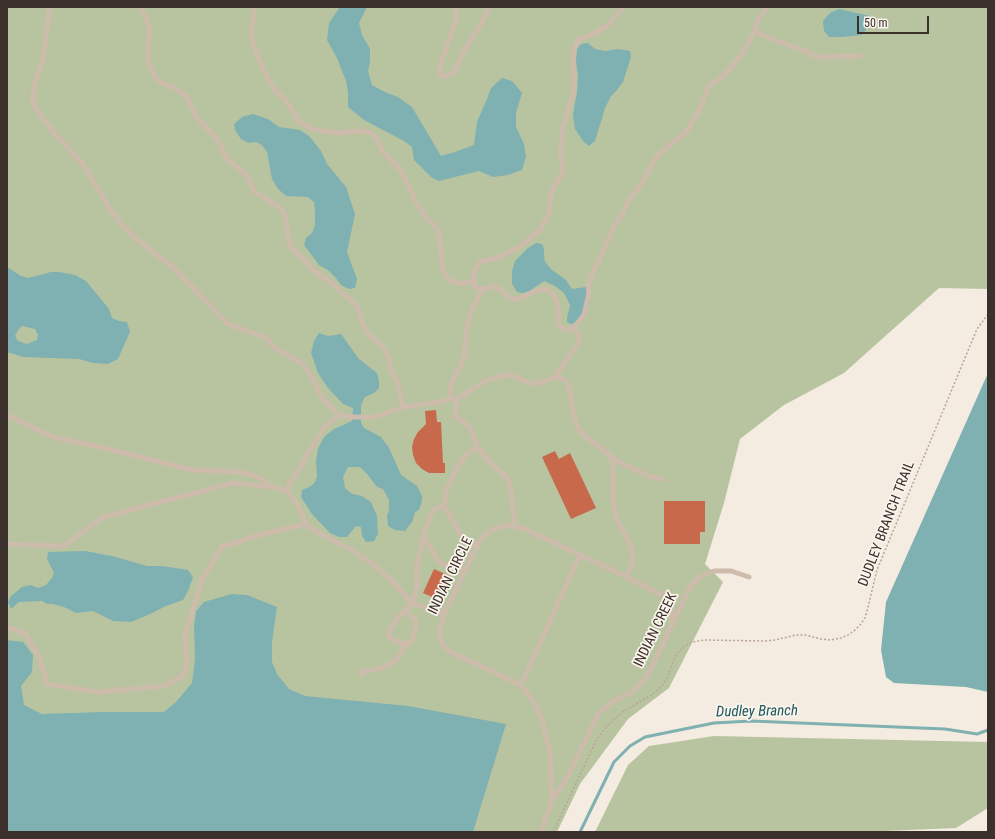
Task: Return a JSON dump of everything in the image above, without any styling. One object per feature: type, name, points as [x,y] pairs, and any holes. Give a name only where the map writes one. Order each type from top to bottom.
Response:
[{"type":"lane","points":[[50,7],[43,59],[34,86],[33,100],[35,107],[54,133],[83,164],[113,214],[124,227],[140,242],[174,268],[228,324],[266,338],[275,348],[303,364],[324,400],[338,415],[351,417],[376,417],[403,406],[457,399],[485,381],[500,376],[511,375],[526,382],[535,384],[554,378],[562,378],[567,382],[571,394],[573,415],[577,426],[584,435],[621,464],[651,477],[662,479]]},
{"type":"lane","points":[[140,7],[146,18],[150,33],[148,62],[155,77],[160,82],[178,90],[187,97],[196,117],[219,141],[226,158],[248,177],[254,191],[282,210],[286,217],[288,239],[291,247],[313,270],[333,284],[358,307],[367,333],[383,347],[388,357],[397,380],[403,406]]},
{"type":"lane","points":[[255,7],[252,23],[252,41],[269,81],[276,91],[285,99],[299,122],[310,128],[322,131],[342,133],[356,131],[369,132],[377,138],[381,149],[402,172],[418,206],[427,219],[438,229],[442,269],[450,280],[462,284],[475,280]]},
{"type":"lane","points":[[456,7],[456,20],[439,73],[443,77],[454,73],[464,51],[490,7]]},
{"type":"lane","points":[[623,7],[607,26],[578,40],[574,50],[574,87],[562,131],[561,155],[563,171],[550,193],[549,213],[540,229],[521,246],[499,257],[480,262],[474,272],[475,288],[483,289],[495,286],[516,300],[537,290],[547,289],[556,296],[559,310],[558,324],[566,330],[574,327],[584,315],[589,293],[588,286],[594,270],[626,205],[641,184],[658,155],[686,132],[699,112],[704,97],[710,86],[722,77],[740,57],[755,31],[758,19],[768,7]]},
{"type":"lane","points":[[755,31],[764,36],[805,51],[816,57],[860,56]]},
{"type":"lane","points":[[450,399],[451,384],[465,355],[468,321],[473,307],[483,289]]},
{"type":"lane","points":[[554,378],[577,345],[580,338],[574,327]]},
{"type":"lane","points":[[457,399],[455,416],[470,427],[478,447],[490,462],[507,477],[510,486],[515,527]]},
{"type":"lane","points":[[7,415],[53,437],[113,450],[192,470],[241,472],[258,477],[273,487]]},
{"type":"lane","points":[[287,491],[290,482],[324,428],[338,415]]},
{"type":"lane","points":[[478,447],[467,454],[461,461],[447,488],[444,505],[462,537],[478,546]]},
{"type":"lane","points":[[607,454],[613,463],[613,501],[616,518],[630,544],[632,552],[633,560],[627,577]]},
{"type":"lane","points":[[7,544],[64,546],[92,524],[104,517],[233,483],[273,487],[287,491],[298,505],[306,524],[312,529],[350,549],[372,563],[390,579],[412,603],[444,614]]},
{"type":"lane","points":[[408,643],[403,644],[392,639],[388,635],[390,629],[412,603],[417,587],[417,567],[423,537],[434,510],[444,505]]},
{"type":"lane","points":[[7,627],[26,634],[40,660],[47,684],[99,692],[163,686],[182,678],[187,666],[185,636],[202,579],[222,547],[263,534],[306,524]]},
{"type":"lane","name":"INDIAN CIRCLE","points":[[552,800],[550,752],[544,726],[536,705],[521,685],[451,652],[442,644],[439,633],[444,614],[481,538],[494,530],[507,526],[523,528],[666,597],[672,609],[672,626]]},
{"type":"lane","points":[[423,537],[438,561],[446,565],[466,570]]},
{"type":"lane","points":[[521,685],[580,555]]},
{"type":"lane","name":"INDIAN CREEK","points":[[541,832],[552,800],[566,780],[599,713],[613,701],[629,694],[641,684],[649,673],[690,587],[701,576],[714,570],[731,572],[749,577]]},
{"type":"lane","points":[[362,675],[362,672],[382,668],[396,660],[408,643],[411,642],[415,633],[416,621],[409,614],[407,608]]},
{"type":"path","name":"DUDLEY BRANCH TRAIL","points":[[553,832],[597,739],[606,726],[621,713],[653,694],[661,687],[666,680],[676,655],[688,644],[704,640],[765,641],[796,635],[805,635],[830,640],[848,635],[860,625],[867,611],[877,570],[977,329],[988,314]]},
{"type":"green space","points":[[7,7],[988,7],[988,289],[939,288],[844,373],[784,405],[740,439],[724,503],[705,564],[723,582],[669,688],[628,719],[580,784],[557,832],[7,832]]},
{"type":"green space","points":[[714,736],[988,742],[988,808],[956,828],[860,832],[595,832],[628,765],[649,746]]},
{"type":"water","points":[[340,7],[367,7],[359,23],[362,35],[370,49],[368,71],[372,85],[398,97],[412,107],[441,156],[474,145],[477,122],[491,88],[502,78],[512,81],[522,93],[516,113],[516,127],[524,144],[526,157],[522,170],[508,175],[493,177],[479,171],[439,181],[431,177],[414,160],[412,147],[404,141],[364,120],[348,107],[346,81],[337,58],[327,40],[329,23]]},
{"type":"water","points":[[839,9],[870,16],[868,27],[862,35],[829,37],[824,31],[823,21],[830,13]]},
{"type":"water","points":[[588,43],[595,49],[605,51],[618,49],[630,51],[631,57],[623,82],[611,96],[605,108],[595,141],[589,146],[583,141],[575,129],[573,115],[578,76],[576,62],[577,49],[581,44]]},
{"type":"water","points":[[253,114],[268,119],[279,127],[300,130],[310,137],[321,151],[327,164],[346,187],[355,214],[347,252],[357,279],[355,288],[349,289],[341,285],[328,270],[319,265],[304,245],[306,238],[312,233],[315,225],[314,202],[308,197],[286,196],[278,189],[272,179],[267,152],[262,145],[256,142],[248,143],[241,139],[235,130],[234,124],[242,117]]},
{"type":"water","points":[[536,243],[542,244],[545,262],[552,270],[566,280],[572,289],[586,287],[591,291],[589,306],[575,323],[571,324],[567,322],[570,305],[564,293],[555,286],[544,281],[528,292],[522,293],[517,292],[512,284],[512,271],[515,261],[528,248]]},
{"type":"water","points":[[7,267],[21,276],[28,278],[51,272],[75,275],[86,281],[109,309],[112,318],[127,322],[130,332],[118,359],[108,364],[93,363],[79,359],[23,357],[7,352]],"holes":[[[22,326],[35,329],[38,335],[37,340],[27,344],[18,341],[15,336]]]},
{"type":"water","points":[[319,333],[328,336],[341,334],[359,359],[377,373],[379,388],[374,393],[365,397],[361,405],[361,423],[364,428],[381,437],[389,448],[401,475],[417,486],[422,496],[419,510],[415,512],[412,522],[405,531],[395,530],[388,526],[387,516],[389,510],[389,500],[383,489],[377,487],[360,467],[348,467],[343,477],[345,488],[352,494],[362,496],[371,502],[377,516],[378,534],[374,541],[366,542],[362,536],[361,527],[356,526],[347,537],[339,537],[330,533],[312,514],[301,497],[302,490],[311,486],[317,477],[316,461],[318,449],[324,437],[334,429],[352,421],[353,408],[343,404],[328,388],[318,373],[311,353],[314,341]]},
{"type":"water","points":[[988,373],[988,692],[966,687],[894,683],[886,677],[881,650],[886,602]]},
{"type":"water","points":[[85,551],[112,556],[147,566],[162,566],[188,570],[193,577],[183,600],[131,622],[113,621],[93,611],[76,613],[64,607],[47,604],[42,601],[19,602],[11,609],[8,602],[11,596],[22,587],[31,585],[38,588],[46,585],[52,578],[54,573],[47,559],[48,552]]},
{"type":"water","points":[[232,594],[247,595],[277,607],[272,642],[272,662],[277,674],[289,689],[305,696],[408,706],[506,724],[473,832],[7,832],[7,640],[23,642],[33,655],[32,672],[21,686],[24,705],[42,714],[164,712],[176,702],[192,683],[195,659],[194,626],[196,611],[204,602]]},
{"type":"building","points":[[436,410],[437,422],[441,422],[443,463],[445,463],[445,473],[429,473],[416,463],[413,455],[412,447],[414,439],[418,432],[426,424],[425,411]]},
{"type":"building","points":[[555,451],[559,459],[570,453],[596,508],[571,519],[542,457]]},
{"type":"building","points":[[664,501],[705,501],[705,532],[700,532],[700,544],[664,544]]},
{"type":"building","points":[[434,569],[450,576],[439,600],[423,593]]},
{"type":"waterway","name":"Dudley Branch","points":[[580,832],[614,762],[630,746],[645,737],[714,723],[751,721],[945,729],[977,734],[988,730]]}]
